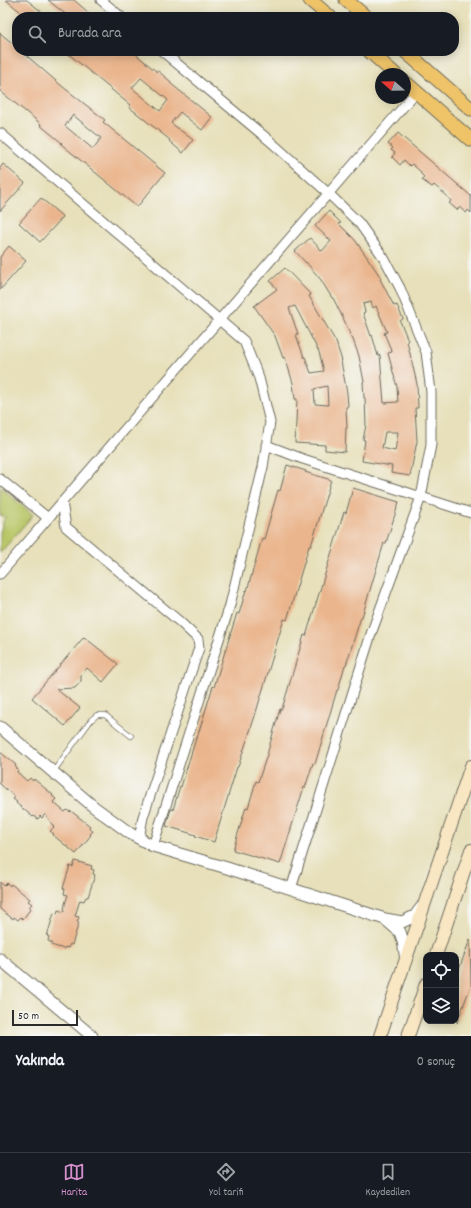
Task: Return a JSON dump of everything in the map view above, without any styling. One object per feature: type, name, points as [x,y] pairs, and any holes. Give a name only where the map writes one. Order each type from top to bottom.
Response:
[{"type":"main road","points":[[310,0],[324,12]]},
{"type":"main road","points":[[346,0],[360,12]]},
{"type":"main road","points":[[375,56],[388,68]]},
{"type":"main road","points":[[411,56],[471,109]]},
{"type":"main road","points":[[411,87],[471,140]]},
{"type":"main road","points":[[380,1036],[471,766]]},
{"type":"main road","points":[[437,952],[471,850]]},
{"type":"main road","points":[[408,1036],[425,988]]},
{"type":"street","points":[[101,0],[115,12]]},
{"type":"street","points":[[168,56],[270,141],[359,223],[384,258],[400,288],[426,352],[431,392],[431,445],[421,497],[371,634],[291,889]]},
{"type":"street","points":[[0,574],[416,92]]},
{"type":"street","points":[[0,133],[244,341],[259,378],[270,422],[263,467],[230,605],[153,846]]},
{"type":"street","points":[[266,445],[303,459],[471,513]]},
{"type":"street","points":[[0,479],[48,518]]},
{"type":"street","points":[[62,502],[66,527],[180,622],[198,639],[198,648],[143,817],[139,839]]},
{"type":"street","points":[[0,727],[94,807],[139,839],[153,846],[227,868],[385,919],[402,922],[415,916],[426,902]]},
{"type":"street","points":[[385,919],[400,932],[406,960]]},
{"type":"street","points":[[0,959],[92,1036]]},
{"type":"lane","points":[[53,772],[91,720],[97,715],[105,715],[131,736]]},
{"type":"green space","points":[[0,487],[33,515],[0,553],[0,532],[5,517],[0,515]]},
{"type":"building","points":[[6,0],[27,0],[42,12],[21,12]]},
{"type":"building","points":[[48,0],[74,0],[88,12],[63,12]]},
{"type":"building","points":[[0,33],[12,43],[12,56],[27,56],[105,120],[103,122],[165,173],[137,207],[61,144],[62,143],[40,125],[41,124],[0,91]],"holes":[[[73,115],[101,138],[93,149],[65,126]]]},
{"type":"building","points":[[71,56],[138,56],[157,72],[157,70],[171,82],[170,83],[212,117],[202,130],[180,112],[171,123],[193,140],[183,153],[169,141],[170,140],[129,107],[130,105]],"holes":[[[141,78],[168,100],[160,111],[132,88]]]},
{"type":"building","points":[[398,133],[471,196],[471,213],[468,210],[466,213],[459,207],[457,210],[449,203],[451,201],[446,195],[434,185],[432,187],[422,180],[424,177],[420,173],[421,172],[412,164],[410,166],[404,160],[400,165],[392,157],[395,153],[391,150],[393,148],[388,144]]},
{"type":"building","points":[[3,164],[25,183],[0,211],[0,168]]},
{"type":"building","points":[[41,198],[63,217],[40,242],[19,223]]},
{"type":"building","points":[[329,211],[341,223],[339,224],[355,240],[381,278],[380,279],[394,306],[397,305],[403,319],[400,321],[408,340],[417,384],[418,408],[415,408],[417,441],[410,476],[391,473],[392,466],[362,461],[365,440],[363,440],[366,425],[364,382],[359,356],[352,337],[333,298],[321,280],[295,251],[310,238],[322,251],[331,241],[315,226]],"holes":[[[371,302],[373,308],[376,306],[387,332],[384,333],[392,352],[388,353],[397,387],[398,402],[384,403],[380,355],[378,356],[372,335],[371,336],[363,313],[365,312],[363,304]],[[385,432],[398,432],[395,451],[382,448]]]},
{"type":"building","points":[[9,246],[26,261],[0,290],[0,257]]},
{"type":"building","points":[[285,268],[311,295],[309,296],[336,342],[342,361],[347,393],[348,406],[346,407],[347,428],[345,452],[325,450],[325,445],[295,443],[297,399],[295,399],[293,383],[285,357],[283,358],[275,336],[254,306],[277,289],[270,281]],"holes":[[[295,306],[319,352],[324,371],[311,373],[296,335],[298,334],[289,308]],[[327,386],[328,405],[315,404],[314,389]]]},
{"type":"building","points":[[287,465],[331,480],[287,620],[284,619],[254,719],[237,767],[214,842],[166,826],[171,809],[173,810],[180,786],[181,787],[237,613],[239,614],[246,590],[247,591],[262,538],[264,539]]},
{"type":"building","points":[[353,488],[399,502],[386,543],[384,543],[315,764],[313,763],[305,788],[304,787],[280,864],[233,850],[246,807],[248,808],[256,781],[258,782],[266,758],[280,709],[282,709],[304,635],[306,636],[344,512],[346,513]]},
{"type":"building","points":[[84,637],[118,664],[103,682],[87,668],[81,676],[81,681],[75,688],[56,689],[80,708],[65,726],[32,698]]},
{"type":"building","points":[[0,752],[16,765],[15,766],[18,770],[17,772],[27,781],[30,778],[33,781],[34,779],[53,795],[52,796],[56,799],[53,802],[65,812],[67,810],[70,812],[71,811],[90,826],[89,828],[93,831],[90,834],[91,835],[76,854],[53,835],[54,834],[50,831],[54,827],[45,814],[42,818],[40,816],[38,819],[34,816],[33,817],[16,803],[17,802],[13,799],[15,797],[0,784]]},
{"type":"building","points":[[75,861],[92,866],[91,869],[94,870],[93,874],[95,875],[88,897],[86,897],[84,901],[80,900],[75,916],[79,917],[77,922],[79,922],[72,945],[70,944],[68,948],[65,947],[64,949],[51,945],[52,943],[48,941],[49,937],[47,936],[54,913],[57,914],[58,910],[64,912],[68,895],[64,894],[65,889],[63,888],[70,866],[73,867]]},
{"type":"building","points":[[0,882],[4,886],[7,883],[10,886],[11,884],[30,899],[28,901],[32,904],[29,907],[31,908],[23,919],[21,917],[18,920],[14,917],[13,919],[0,909]]},
{"type":"building","points":[[470,939],[471,985],[459,1018],[459,988],[459,970]]}]
